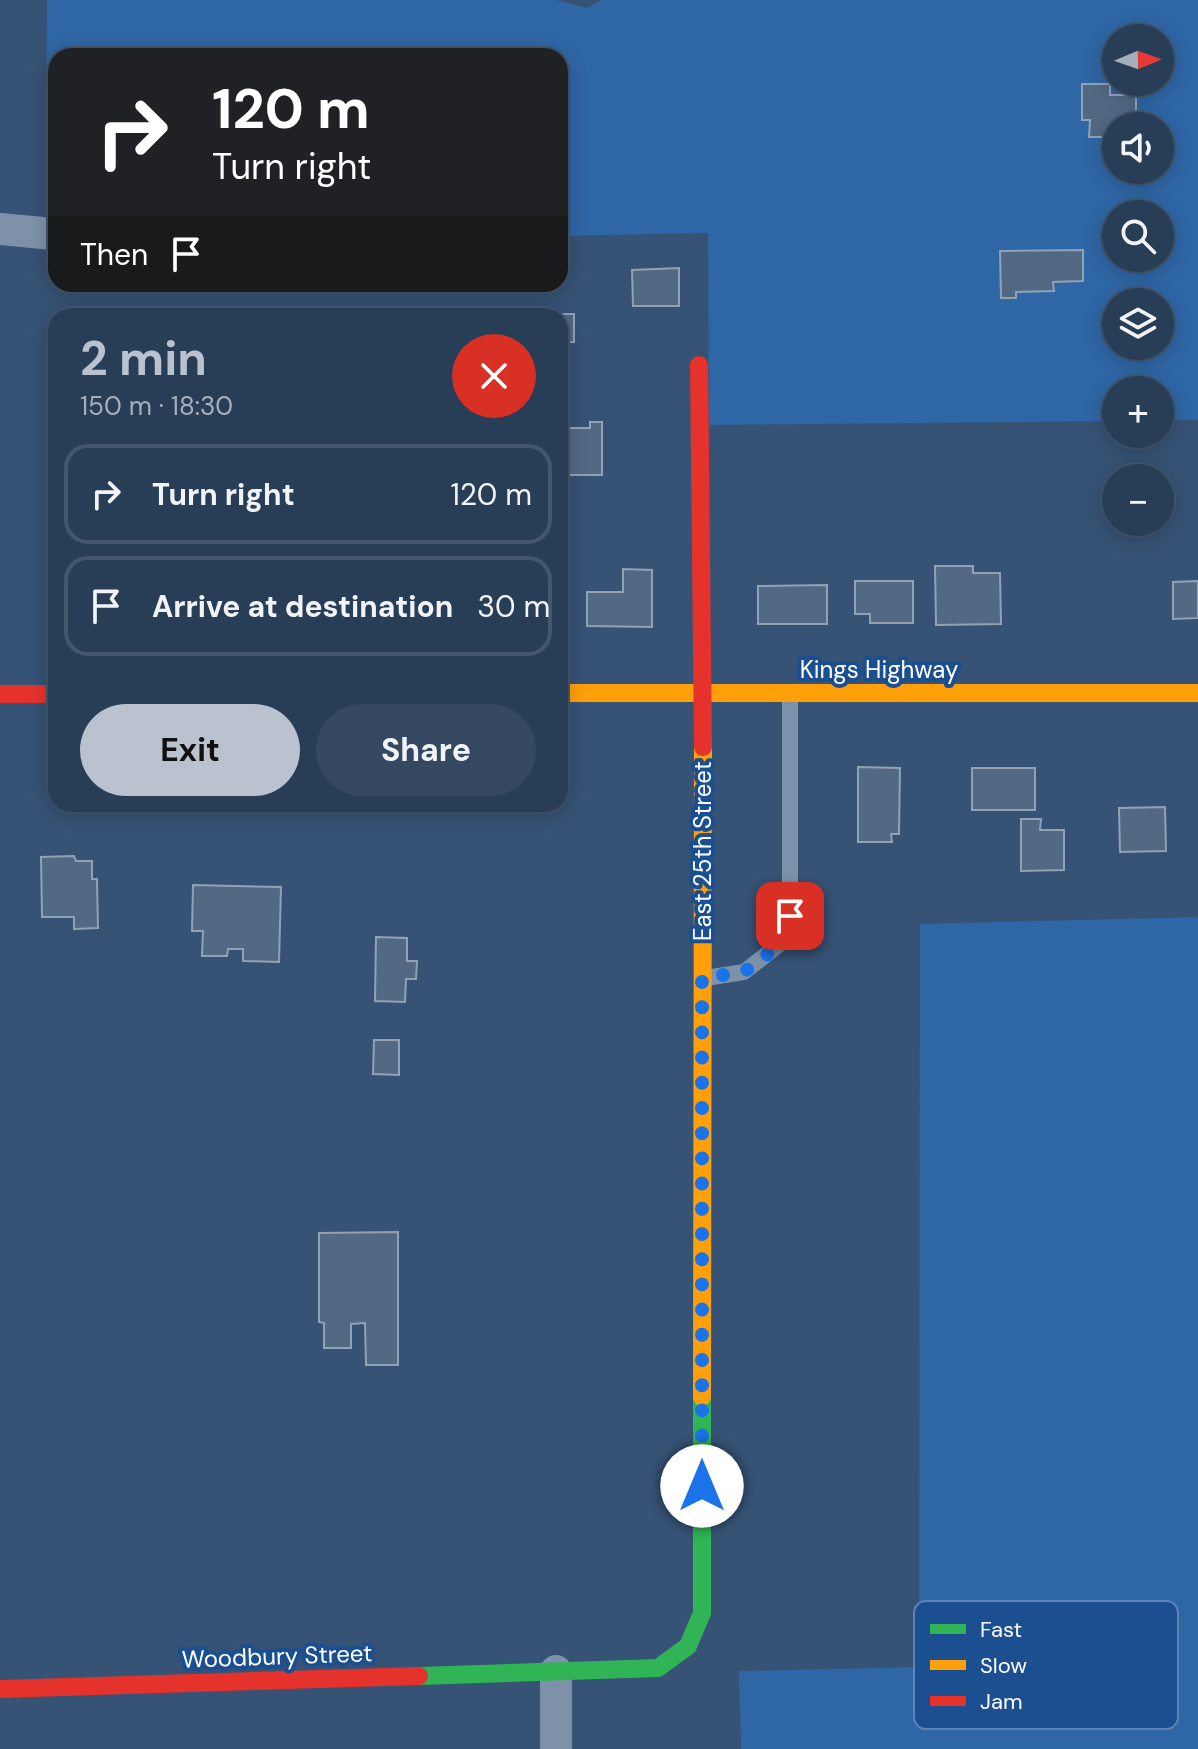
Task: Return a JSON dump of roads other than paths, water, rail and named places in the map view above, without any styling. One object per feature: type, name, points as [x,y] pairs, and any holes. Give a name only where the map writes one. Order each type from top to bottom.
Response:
[{"type":"street","points":[[0,229],[48,234]]},
{"type":"street","name":"East 25th Street","points":[[556,1671],[658,1668],[688,1646],[702,1613],[703,693],[699,365]]},
{"type":"street","name":"Kings Highway","points":[[568,693],[1198,693]]},
{"type":"street","points":[[0,694],[48,694]]},
{"type":"street","points":[[556,1671],[556,1749]]},
{"type":"street","name":"Woodbury Street","points":[[0,1689],[556,1671]]},
{"type":"lane","points":[[702,978],[744,972],[785,940],[790,916],[790,693]]}]
